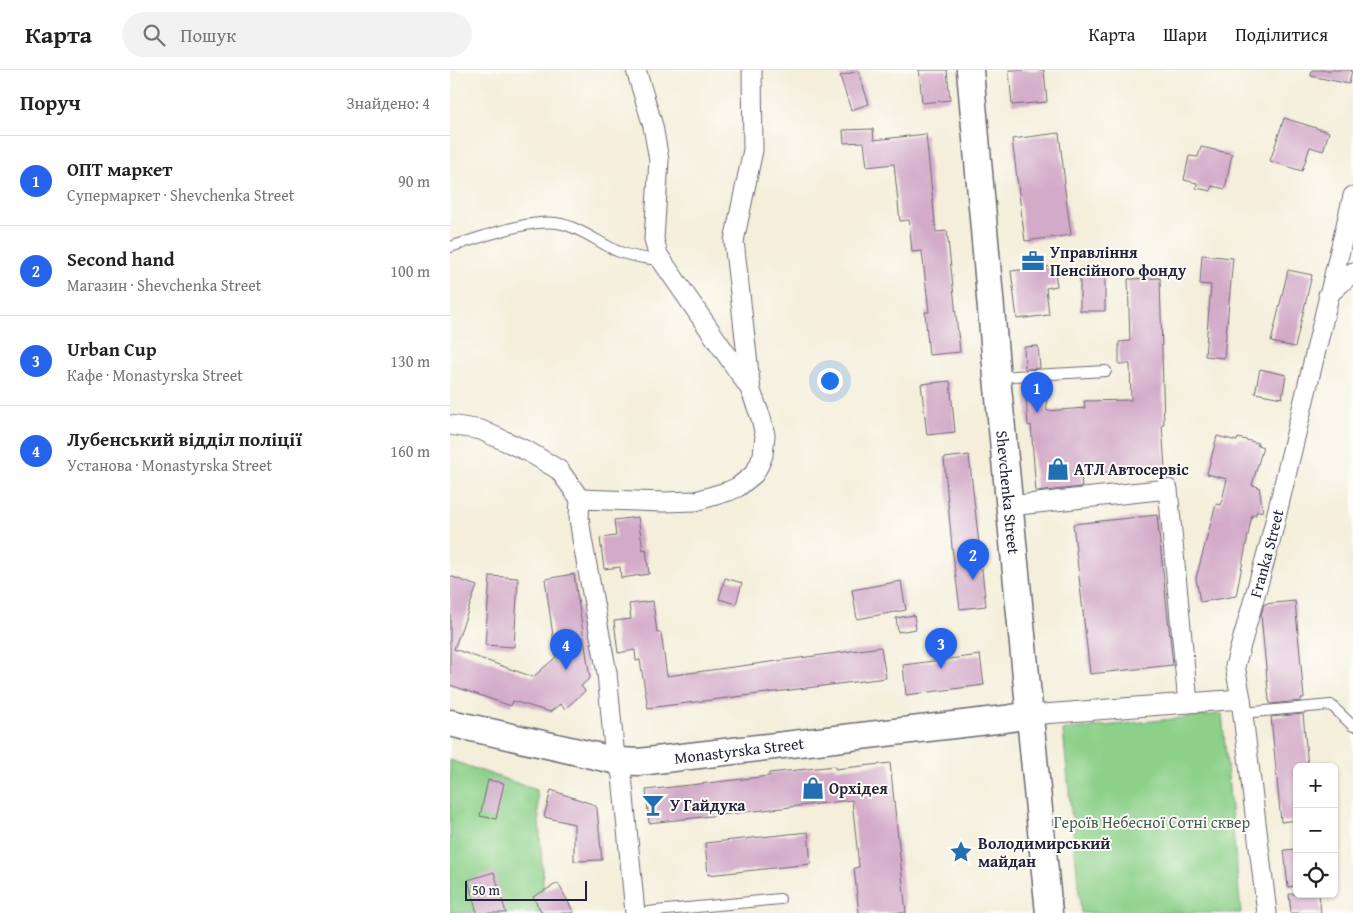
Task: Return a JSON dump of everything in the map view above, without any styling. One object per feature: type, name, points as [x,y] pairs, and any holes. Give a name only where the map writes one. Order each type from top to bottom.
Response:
[{"type":"main road","name":"Shevchenka Street","points":[[970,70],[997,378],[1049,913]]},
{"type":"main road","name":"Monastyrska Street","points":[[450,723],[618,761],[639,762],[1030,715]]},
{"type":"street","points":[[636,70],[653,126],[659,160],[654,239],[658,254],[751,390]]},
{"type":"street","points":[[580,499],[663,502],[696,501],[738,487],[756,469],[763,456],[765,435],[751,390],[734,241],[753,150],[752,70]]},
{"type":"street","name":"Franka Street","points":[[1267,913],[1236,666],[1270,542],[1353,196]]},
{"type":"street","points":[[1328,295],[1353,272]]},
{"type":"street","points":[[450,425],[481,430],[529,452],[559,470],[580,499],[579,517],[582,539],[607,673],[614,748],[622,776],[635,913]]},
{"type":"street","points":[[1009,506],[1168,489],[1188,703]]},
{"type":"street","points":[[1030,715],[1188,703],[1242,706]]},
{"type":"lane","points":[[450,247],[528,224],[550,223],[563,224],[633,257],[662,260]]},
{"type":"lane","points":[[997,378],[1106,371]]},
{"type":"lane","points":[[1242,706],[1331,705],[1353,726]]},
{"type":"lane","points":[[644,913],[780,899]]},
{"type":"green space","name":"Героїв Небесної Сотні сквер","points":[[1222,714],[1241,913],[1081,913],[1063,730]]},
{"type":"green space","points":[[450,760],[537,790],[545,913],[450,913]]},
{"type":"building","points":[[919,70],[947,70],[950,100],[922,103]]},
{"type":"building","points":[[1009,70],[1044,70],[1047,102],[1012,105]]},
{"type":"building","points":[[1312,70],[1352,70],[1349,84],[1311,76]]},
{"type":"building","points":[[858,71],[869,104],[851,110],[840,76]]},
{"type":"building","points":[[1284,118],[1329,132],[1323,151],[1310,147],[1302,171],[1270,161]]},
{"type":"building","points":[[873,129],[874,140],[926,134],[936,232],[947,231],[960,352],[929,355],[925,312],[929,312],[922,251],[912,252],[909,220],[900,221],[894,164],[867,167],[864,142],[844,143],[843,130]]},
{"type":"building","points":[[1059,133],[1071,235],[1025,241],[1012,139]]},
{"type":"building","points":[[1201,147],[1232,154],[1225,189],[1212,186],[1211,191],[1196,188],[1197,183],[1184,180],[1189,156],[1198,157]]},
{"type":"building","points":[[1202,255],[1233,258],[1224,358],[1205,356],[1211,285],[1200,284]]},
{"type":"building","points":[[1054,266],[1057,286],[1046,288],[1049,315],[1017,319],[1011,271]]},
{"type":"building","points":[[1080,268],[1105,269],[1105,311],[1080,311]]},
{"type":"building","points":[[1288,270],[1312,275],[1295,347],[1271,342]]},
{"type":"building","points":[[1160,278],[1164,425],[1162,425],[1165,468],[1081,474],[1082,487],[1036,492],[1031,425],[1028,426],[1026,382],[1046,383],[1047,411],[1085,408],[1084,401],[1131,400],[1130,364],[1119,364],[1119,342],[1130,341],[1128,279]]},
{"type":"building","points":[[1038,346],[1040,368],[1025,369],[1024,347]]},
{"type":"building","points":[[1260,369],[1286,375],[1282,398],[1255,393]]},
{"type":"building","points":[[950,381],[955,432],[927,435],[921,384]]},
{"type":"building","points":[[1217,436],[1237,441],[1238,438],[1258,443],[1257,445],[1263,447],[1252,485],[1259,487],[1263,511],[1252,515],[1236,596],[1200,602],[1196,578],[1216,504],[1221,505],[1227,479],[1207,474]]},
{"type":"building","points":[[969,455],[986,606],[960,609],[944,458]]},
{"type":"building","points":[[1157,515],[1173,665],[1090,674],[1073,524]]},
{"type":"building","points":[[638,517],[643,550],[646,549],[649,574],[621,578],[620,567],[604,569],[600,538],[616,536],[614,520]]},
{"type":"building","points":[[574,574],[590,678],[581,686],[585,691],[565,709],[560,704],[550,712],[513,701],[511,706],[450,685],[450,576],[477,586],[454,649],[533,677],[556,657],[545,579]]},
{"type":"building","points":[[490,576],[518,578],[514,647],[485,645]]},
{"type":"building","points":[[725,578],[742,583],[736,604],[719,599]]},
{"type":"building","points":[[901,581],[906,610],[857,619],[852,590]]},
{"type":"building","points":[[653,601],[657,633],[661,633],[667,676],[881,647],[886,678],[648,708],[640,660],[636,661],[635,650],[618,653],[614,621],[631,619],[629,604]]},
{"type":"building","points":[[1295,601],[1304,698],[1301,698],[1301,701],[1270,704],[1261,615],[1264,604]]},
{"type":"building","points":[[914,615],[916,629],[898,632],[896,618]]},
{"type":"building","points":[[980,655],[984,685],[906,695],[903,665]]},
{"type":"building","points":[[1303,714],[1308,763],[1293,763],[1293,820],[1281,822],[1271,717]]},
{"type":"building","points":[[890,763],[906,913],[859,913],[854,868],[859,867],[852,800],[649,823],[646,790],[769,776],[769,773],[835,766],[835,769]]},
{"type":"building","points":[[488,780],[504,783],[496,819],[480,816]]},
{"type":"building","points":[[551,790],[595,805],[602,860],[574,861],[574,824],[544,817]]},
{"type":"building","points":[[808,832],[811,864],[708,875],[705,843]]},
{"type":"building","points":[[1293,849],[1293,886],[1288,887],[1284,850]]},
{"type":"building","points":[[494,872],[506,913],[477,913],[468,880]]},
{"type":"building","points":[[558,883],[574,913],[542,913],[533,897]]},
{"type":"building","points":[[1289,894],[1293,894],[1293,898],[1319,898],[1321,913],[1291,913]]},
{"type":"place","name":"Управління Пенсійного фонду","points":[[1033,261]]},
{"type":"place","name":"ОПТ маркет","points":[[1037,413]]},
{"type":"place","name":"АТЛ Автосервіс","points":[[1058,469]]},
{"type":"place","name":"Second hand","points":[[973,580]]},
{"type":"place","name":"Urban Cup","points":[[941,669]]},
{"type":"place","name":"Лубенський відділ поліції","points":[[566,670]]},
{"type":"place","name":"Орхідея","points":[[813,788]]},
{"type":"place","name":"У Гайдука","points":[[653,805]]},
{"type":"place","name":"Володимирський майдан","points":[[961,852]]}]
